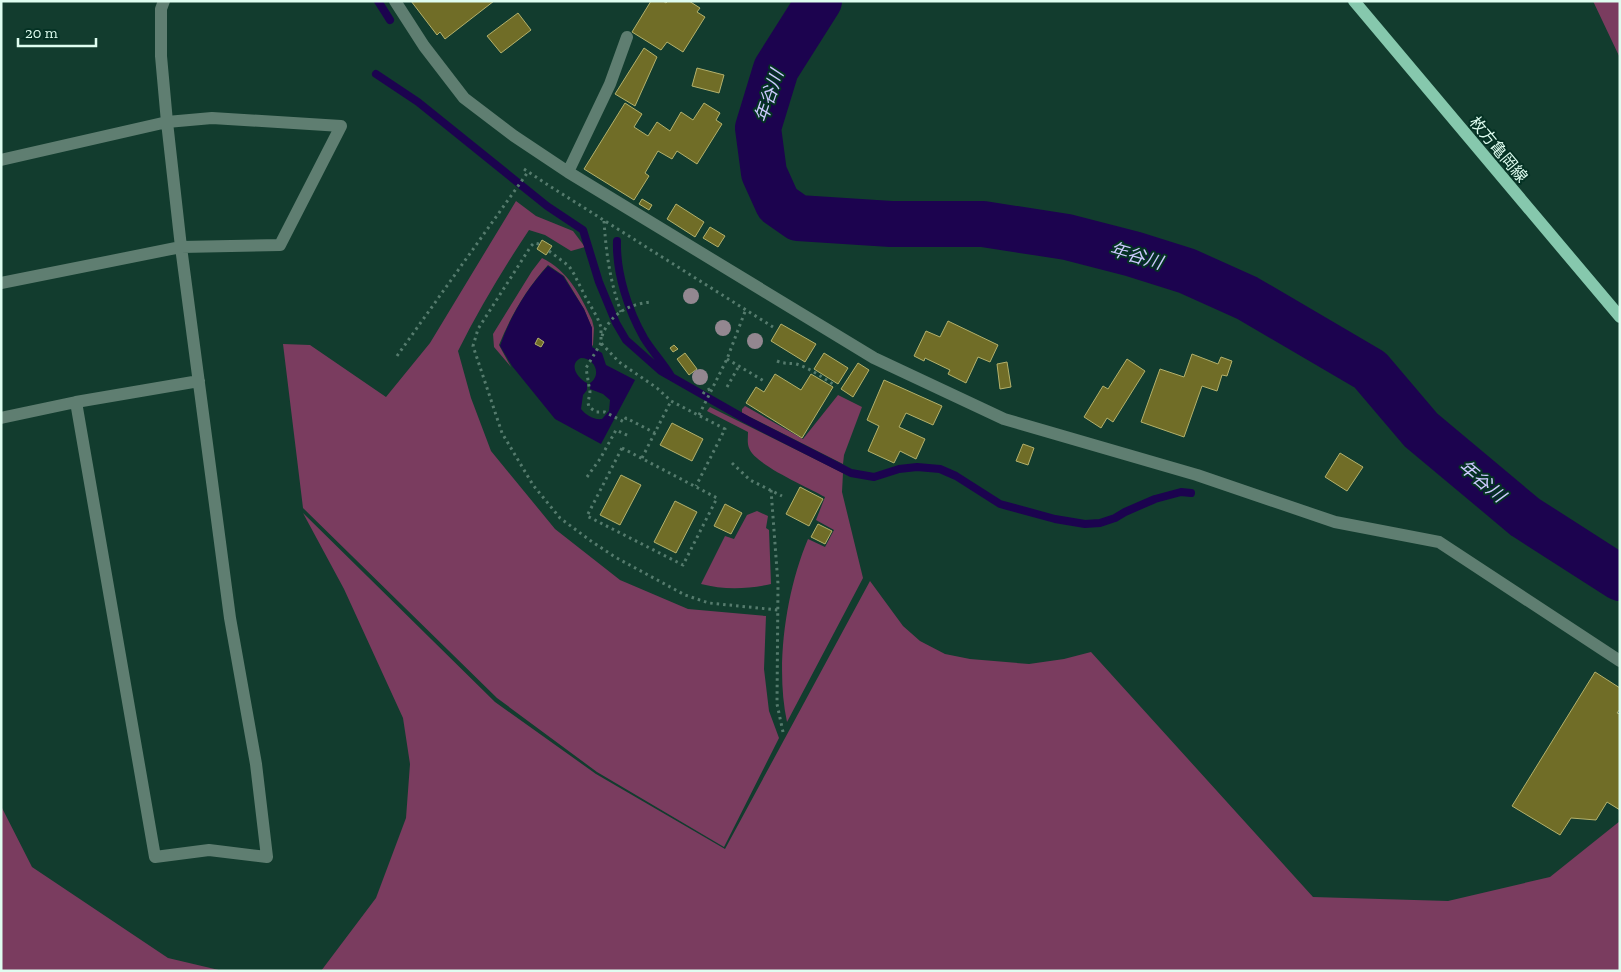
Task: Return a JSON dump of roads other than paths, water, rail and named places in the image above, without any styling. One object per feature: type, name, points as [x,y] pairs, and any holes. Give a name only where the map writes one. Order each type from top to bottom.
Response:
[{"type":"main road","name":"枚方亀岡線","points":[[1354,1],[1620,317]]},
{"type":"street","points":[[76,402],[156,857],[209,850],[267,858],[256,764],[230,618],[181,247],[161,56],[161,9],[164,1]]},
{"type":"street","points":[[395,1],[424,46],[464,98],[514,136],[568,172],[874,358],[1004,419],[1197,475],[1335,522],[1438,542],[1620,661]]},
{"type":"street","points":[[568,172],[610,84],[627,37]]},
{"type":"street","points":[[1,160],[167,122],[212,118],[341,126],[280,246],[181,247],[1,283]]},
{"type":"street","points":[[1,418],[76,402],[199,381]]},
{"type":"waterway","points":[[378,1],[390,20]]},
{"type":"waterway","name":"年谷川","points":[[819,1],[776,69],[758,128],[764,173],[778,204],[798,218],[891,224],[983,224],[1067,237],[1133,254],[1187,271],[1247,298],[1370,370],[1421,430],[1525,517],[1620,578]]},
{"type":"waterway","points":[[376,74],[418,102],[547,206],[583,230],[599,282],[616,323],[626,340],[661,371],[747,420],[851,473],[874,477],[899,469],[917,467],[940,469],[956,476],[1000,504],[1055,519],[1085,524],[1100,523],[1115,518],[1155,499],[1181,492],[1191,493]]},
{"type":"waterway","points":[[617,241],[621,278],[633,316],[644,338],[671,376]]}]
